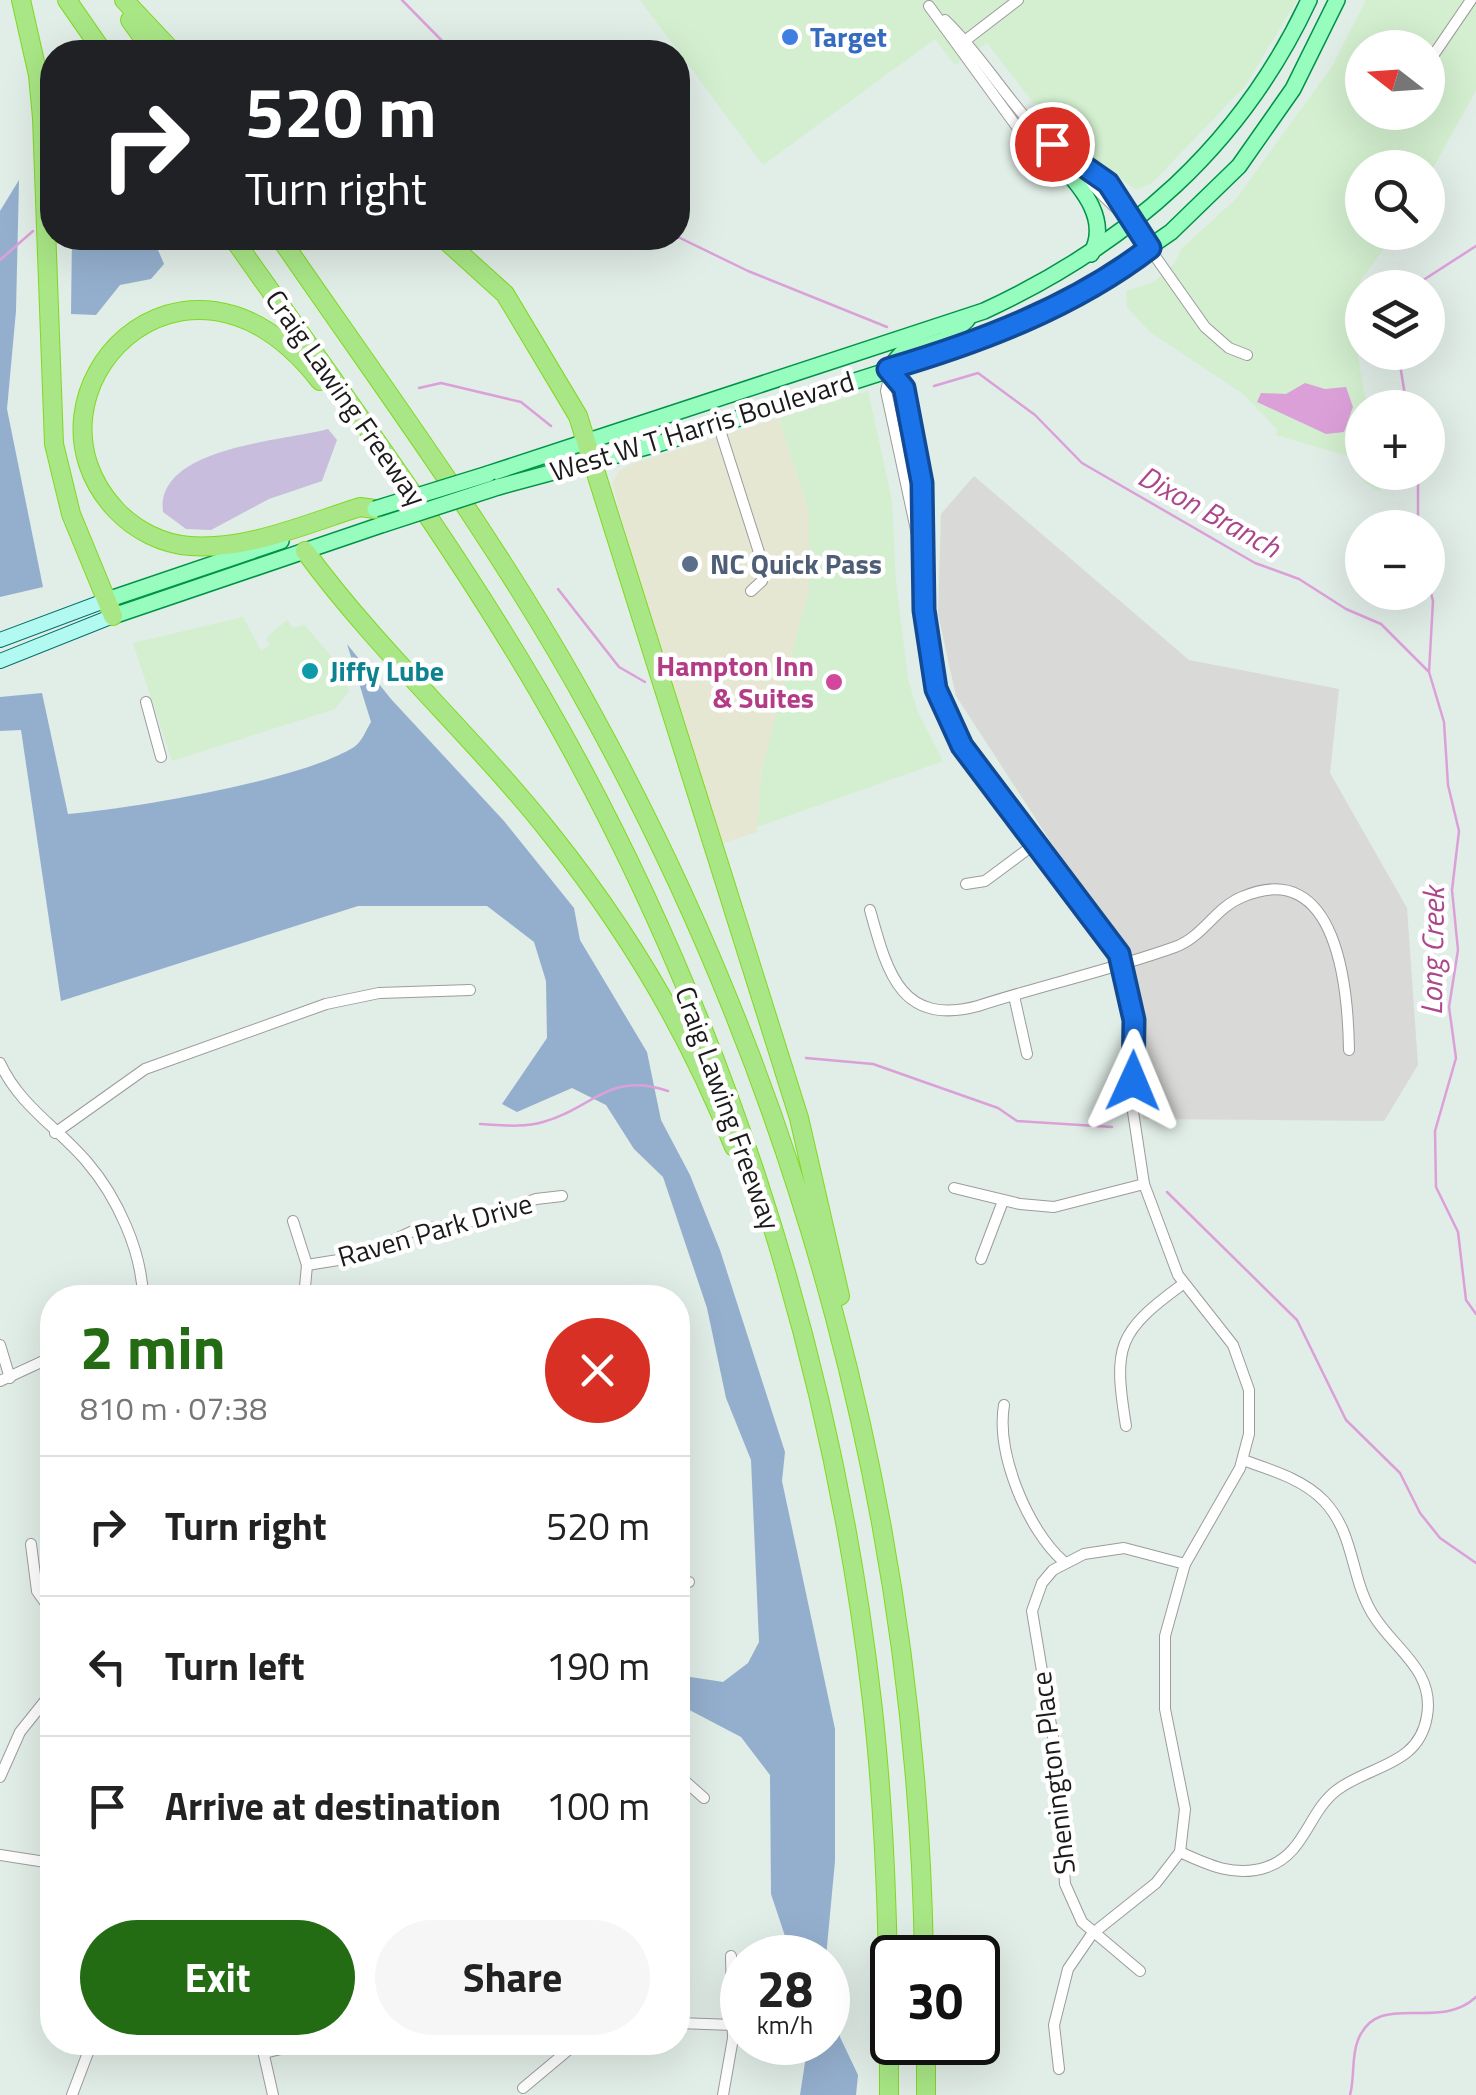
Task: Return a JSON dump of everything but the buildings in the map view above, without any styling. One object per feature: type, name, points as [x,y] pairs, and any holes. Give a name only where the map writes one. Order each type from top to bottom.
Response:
[{"type":"highway","points":[[21,0],[40,96]]},
{"type":"highway","points":[[67,0],[95,40]]},
{"type":"highway","points":[[116,0],[144,40]]},
{"type":"highway","points":[[124,0],[162,40]]},
{"type":"highway","points":[[47,250],[54,444],[71,514],[110,608]]},
{"type":"highway","name":"Craig Lawing Freeway","points":[[241,250],[495,619],[600,805],[689,996],[742,1133],[780,1254],[832,1456],[864,1642],[884,1851],[889,2095]]},
{"type":"highway","name":"Craig Lawing Freeway","points":[[288,250],[498,557],[594,716],[710,954],[766,1092],[818,1253],[849,1366],[885,1537],[906,1675],[919,1819],[923,1935]]},
{"type":"highway","points":[[456,250],[506,294],[578,416],[799,1118],[839,1284],[849,1366]]},
{"type":"highway","points":[[354,411],[334,401],[301,357],[267,328],[232,313],[200,309],[146,323],[115,348],[89,393],[84,441],[94,478],[112,504],[139,528],[174,544],[241,542],[360,507],[380,516]]},
{"type":"highway","points":[[305,551],[548,830],[608,909],[680,1027],[780,1254]]},
{"type":"highway","points":[[926,2065],[926,2095]]},
{"type":"main road","name":"West W T Harris Boulevard","points":[[436,499],[488,474],[974,314],[1090,255],[1133,225],[1203,161],[1270,74],[1309,0]]},
{"type":"main road","name":"West W T Harris Boulevard","points":[[0,661],[110,608],[380,516],[591,463],[974,343],[1093,286],[1150,248],[1217,191],[1239,166],[1292,89],[1337,0]]},
{"type":"main road","points":[[1061,166],[1080,187],[1096,218],[1097,240],[1090,255]]},
{"type":"main road","points":[[889,371],[902,352],[944,340],[974,314]]},
{"type":"main road","name":"West W T Harris Boulevard","points":[[0,640],[305,551],[380,516]]},
{"type":"street","points":[[962,43],[1018,0]]},
{"type":"street","points":[[1445,38],[1471,0]]},
{"type":"street","points":[[962,43],[1017,127],[1061,166],[1090,183],[1133,225],[1215,338],[1247,355]]},
{"type":"street","points":[[962,43],[1042,134],[1108,183],[1124,202],[1133,225]]},
{"type":"street","points":[[889,371],[904,388],[922,483],[926,518],[921,553]]},
{"type":"street","points":[[889,371],[886,391],[921,553],[927,640],[948,722],[1112,940],[1122,962],[1134,1020],[1132,1105],[1144,1184],[1164,1245],[1184,1284],[1224,1332],[1245,1373],[1250,1421],[1243,1460],[1185,1564],[1168,1616],[1163,1661],[1166,1709],[1185,1808],[1180,1852],[1156,1883],[1092,1934],[1075,1958],[1060,1991],[1054,2024],[1060,2070]]},
{"type":"street","points":[[718,424],[764,568],[762,581],[752,591]]},
{"type":"street","points":[[146,702],[158,732],[159,752]]},
{"type":"street","points":[[966,884],[985,881],[1036,843]]},
{"type":"street","points":[[870,910],[888,972],[914,1000],[945,1012],[1014,996],[1188,942],[1241,897],[1269,890],[1296,896],[1318,910],[1334,935],[1349,1050]]},
{"type":"street","points":[[54,1132],[145,1069],[326,1004],[379,993],[470,990]]},
{"type":"street","points":[[1014,996],[1027,1054]]},
{"type":"street","points":[[0,1062],[26,1104],[86,1161],[138,1256],[141,1285]]},
{"type":"street","points":[[954,1188],[1003,1200],[1066,1206],[1144,1184]]},
{"type":"street","name":"Raven Park Drive","points":[[308,1264],[357,1256],[413,1232],[479,1220],[536,1199],[562,1196]]},
{"type":"street","points":[[982,1259],[1003,1200]]},
{"type":"street","points":[[293,1221],[308,1264],[306,1285]]},
{"type":"street","points":[[1126,1426],[1117,1366],[1121,1345],[1139,1318],[1184,1284]]},
{"type":"street","points":[[0,1345],[5,1379],[40,1362]]},
{"type":"street","points":[[1004,1405],[1004,1431],[1018,1486],[1044,1538],[1063,1561],[1124,1548],[1185,1564]]},
{"type":"street","points":[[1180,1852],[1238,1872],[1280,1862],[1297,1847],[1326,1799],[1348,1783],[1402,1757],[1420,1738],[1427,1719],[1428,1695],[1422,1675],[1372,1612],[1339,1521],[1308,1488],[1243,1460]]},
{"type":"street","points":[[30,1544],[40,1596]]},
{"type":"street","name":"Shenington Place","points":[[1063,1561],[1036,1596],[1032,1628],[1058,1767],[1065,1884],[1073,1906],[1092,1934],[1140,1971]]},
{"type":"street","points":[[0,1776],[20,1732],[40,1707]]},
{"type":"street","points":[[690,1786],[704,1798]]},
{"type":"street","points":[[0,1854],[40,1861]]},
{"type":"street","points":[[690,2023],[720,2025]]},
{"type":"street","points":[[72,2095],[87,2055]]},
{"type":"street","points":[[264,2055],[273,2095]]},
{"type":"street","points":[[523,2088],[562,2055]]},
{"type":"street","points":[[723,2095],[730,2065]]},
{"type":"shaded area","points":[[640,0],[1297,0],[1245,86],[1152,183],[1136,190],[1056,132],[987,43],[955,65],[935,39],[763,165],[690,67],[690,40],[670,40]]},
{"type":"shaded area","points":[[1366,0],[1476,0],[1476,90],[1443,150],[1345,150],[1345,250],[1383,250],[1368,270],[1345,270],[1345,370],[1360,370],[1364,390],[1345,390],[1345,455],[1276,435],[1277,429],[1242,393],[1150,332],[1127,307],[1126,291],[1154,282],[1174,264],[1182,248],[1237,198],[1333,65],[1345,41],[1345,130],[1445,130],[1445,30],[1351,30]]},
{"type":"shaded area","points":[[19,180],[16,311],[7,409],[43,587],[0,597],[0,211]]},
{"type":"shaded area","points":[[72,250],[158,250],[164,264],[151,279],[120,285],[96,315],[71,314]]},
{"type":"shaded area","points":[[1305,383],[1325,389],[1346,387],[1344,432],[1326,434],[1257,402],[1261,393],[1286,394]]},
{"type":"shaded area","points":[[868,391],[892,501],[896,582],[908,679],[918,713],[943,761],[757,827],[762,768],[809,513],[779,418]]},
{"type":"shaded area","points":[[779,418],[809,513],[809,589],[762,768],[757,832],[721,844],[662,663],[612,483],[619,471],[632,464]]},
{"type":"shaded area","points":[[328,429],[337,440],[322,481],[269,499],[211,530],[186,529],[163,512],[166,490],[180,473],[201,460],[255,443]]},
{"type":"shaded area","points":[[974,476],[1189,660],[1339,689],[1330,773],[1407,908],[1418,1065],[1384,1121],[1143,1119],[1134,970],[956,696],[938,614],[941,514]]},
{"type":"shaded area","points":[[243,617],[261,651],[270,645],[266,638],[287,620],[293,628],[305,625],[341,668],[349,691],[335,709],[172,761],[133,643]]},
{"type":"shaded area","points":[[347,644],[391,699],[504,821],[574,908],[580,940],[647,1052],[661,1120],[690,1175],[720,1250],[785,1452],[782,1481],[835,1729],[835,1861],[828,1935],[785,1935],[771,1894],[770,1775],[741,1737],[690,1710],[690,1677],[723,1682],[748,1663],[759,1642],[751,1460],[726,1398],[707,1308],[663,1177],[634,1149],[606,1105],[572,1088],[517,1112],[502,1104],[547,1038],[546,981],[534,942],[487,906],[358,906],[61,1001],[21,730],[0,731],[0,697],[42,693],[68,814],[257,782],[329,759],[362,739],[371,722]]},
{"type":"shaded area","points":[[850,2058],[858,2075],[856,2095],[800,2095],[805,2065],[850,2065]]},
{"type":"waterway","name":"Dixon Branch","points":[[402,0],[441,40]]},
{"type":"waterway","points":[[0,260],[33,231]]},
{"type":"waterway","name":"Dixon Branch","points":[[690,243],[748,271],[887,327]]},
{"type":"waterway","name":"Long Creek","points":[[1439,270],[1476,246]]},
{"type":"waterway","name":"Long Creek","points":[[1401,370],[1404,390]]},
{"type":"waterway","name":"Dixon Branch","points":[[934,386],[978,373],[1035,415],[1082,463],[1255,563],[1299,579],[1346,609],[1381,624],[1428,671]]},
{"type":"waterway","points":[[419,388],[441,383],[521,402],[551,426]]},
{"type":"waterway","name":"Long Creek","points":[[1418,490],[1418,510]]},
{"type":"waterway","points":[[558,589],[619,667],[645,682]]},
{"type":"waterway","name":"Long Creek","points":[[1432,610],[1429,672],[1444,722],[1448,785],[1459,831],[1452,890],[1458,950],[1449,1007],[1456,1058],[1435,1131],[1436,1187],[1458,1232],[1466,1300],[1476,1314]]},
{"type":"waterway","points":[[806,1058],[873,1064],[998,1108],[1017,1121],[1112,1127]]},
{"type":"waterway","points":[[480,1124],[520,1126],[543,1122],[601,1094],[630,1086],[668,1091]]},
{"type":"waterway","points":[[1167,1192],[1297,1320],[1346,1420],[1400,1473],[1420,1513],[1440,1538],[1476,1563]]},
{"type":"waterway","name":"Long Creek","points":[[1350,2095],[1356,2047],[1367,2025],[1394,2013],[1444,2012],[1476,1997]]},
{"type":"place","name":"Target","points":[[790,37]]},
{"type":"place","name":"NC Quick Pass","points":[[690,564]]},
{"type":"place","name":"Jiffy Lube","points":[[310,671]]},
{"type":"place","name":"Hampton Inn & Suites","points":[[834,682]]},
{"type":"route","points":[[1052,144],[1108,183],[1124,202],[1133,225],[1150,248],[1093,286],[974,343],[888,369],[904,388],[922,483],[926,518],[921,553],[924,610],[936,689],[962,746],[1112,940],[1127,981],[1134,1020],[1133,1081]]}]
